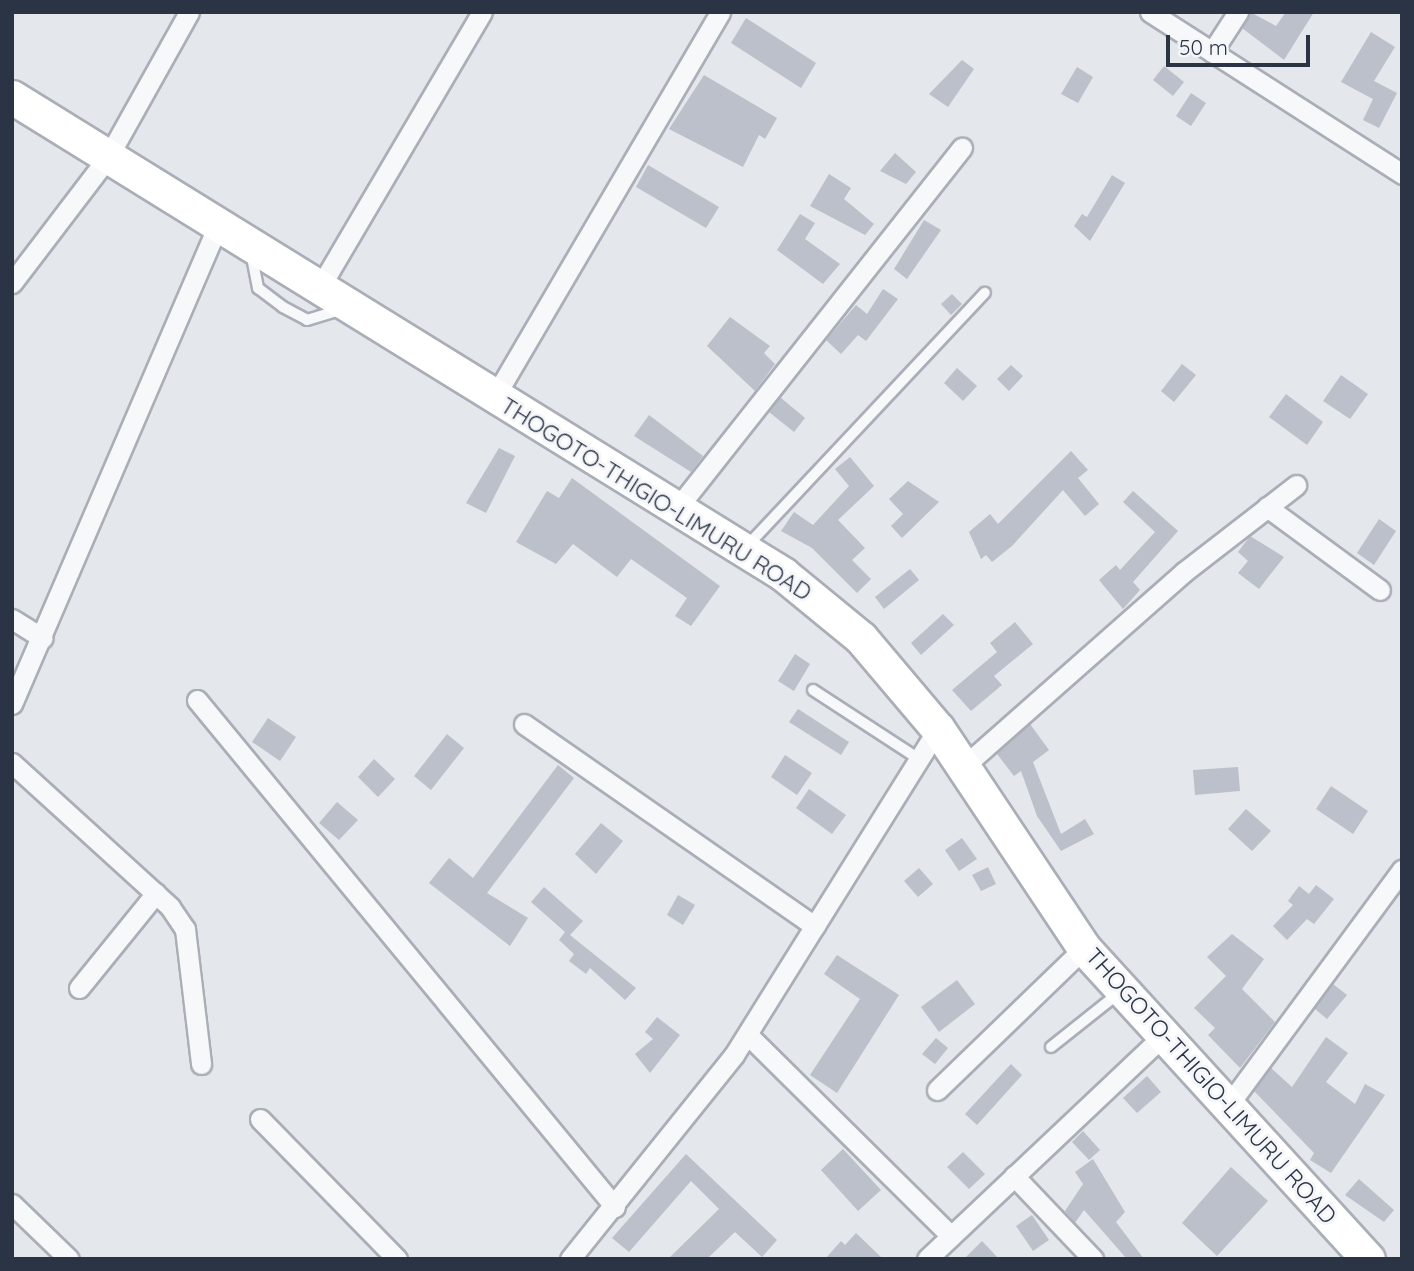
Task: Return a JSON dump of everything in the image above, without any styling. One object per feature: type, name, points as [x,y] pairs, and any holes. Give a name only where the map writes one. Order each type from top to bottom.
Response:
[{"type":"highway","name":"THOGOTO-THIGIO-LIMURU ROAD","points":[[12,97],[495,396],[675,511],[743,550],[861,638],[938,729],[1084,948],[1162,1037],[1368,1259]]},
{"type":"street","points":[[12,283],[108,157],[189,12]]},
{"type":"street","points":[[320,287],[482,12]]},
{"type":"street","points":[[495,396],[720,12]]},
{"type":"street","points":[[1150,12],[1402,174]]},
{"type":"street","points":[[1212,52],[1238,12]]},
{"type":"street","points":[[675,511],[962,148]]},
{"type":"street","points":[[12,705],[218,225]]},
{"type":"street","points":[[964,766],[1296,485]]},
{"type":"street","points":[[1267,507],[1380,590]]},
{"type":"street","points":[[12,619],[42,638]]},
{"type":"street","points":[[197,700],[615,1207]]},
{"type":"street","points":[[524,724],[815,926]]},
{"type":"street","points":[[570,1259],[615,1207],[748,1035],[938,729]]},
{"type":"street","points":[[12,762],[156,893],[186,929],[193,954],[201,1064]]},
{"type":"street","points":[[1227,1107],[1402,870]]},
{"type":"street","points":[[79,988],[156,893]]},
{"type":"street","points":[[937,1090],[1084,948]]},
{"type":"street","points":[[748,1035],[951,1236]]},
{"type":"street","points":[[927,1259],[1162,1037]]},
{"type":"street","points":[[260,1119],[397,1259]]},
{"type":"street","points":[[1014,1176],[1093,1259]]},
{"type":"street","points":[[12,1204],[69,1259]]},
{"type":"lane","points":[[251,245],[252,279],[283,307],[307,320],[349,305]]},
{"type":"lane","points":[[743,550],[985,293]]},
{"type":"lane","points":[[813,690],[919,759]]},
{"type":"lane","points":[[1051,1047],[1122,991]]},
{"type":"building","points":[[1250,12],[1276,26],[1286,12],[1314,12],[1284,60],[1242,28]]},
{"type":"building","points":[[746,18],[816,63],[801,88],[731,43]]},
{"type":"building","points":[[1371,32],[1395,47],[1374,81],[1397,93],[1379,128],[1363,120],[1373,99],[1341,82]]},
{"type":"building","points":[[962,60],[974,69],[948,107],[929,94]]},
{"type":"building","points":[[1164,66],[1184,82],[1173,96],[1153,80]]},
{"type":"building","points":[[1077,67],[1093,77],[1078,103],[1061,94]]},
{"type":"building","points":[[704,75],[777,118],[765,139],[759,135],[743,167],[669,129]]},
{"type":"building","points":[[1191,93],[1206,103],[1191,126],[1176,116]]},
{"type":"building","points":[[895,153],[916,172],[906,184],[880,171]]},
{"type":"building","points":[[648,165],[719,207],[706,228],[636,187]]},
{"type":"building","points":[[829,174],[851,188],[844,199],[874,224],[865,235],[810,206]]},
{"type":"building","points":[[1112,175],[1125,183],[1090,241],[1074,226],[1082,214],[1087,217]]},
{"type":"building","points":[[800,214],[815,223],[805,239],[840,264],[823,284],[777,250]]},
{"type":"building","points":[[924,220],[941,230],[907,279],[894,269]]},
{"type":"building","points":[[883,289],[898,299],[866,341],[858,335],[841,354],[826,340],[856,305],[867,314]]},
{"type":"building","points":[[952,294],[962,304],[951,315],[941,304]]},
{"type":"building","points":[[730,317],[770,346],[764,353],[775,364],[755,391],[707,346]]},
{"type":"building","points":[[1182,364],[1196,375],[1174,402],[1161,391]]},
{"type":"building","points":[[1011,365],[1023,376],[1009,391],[997,379]]},
{"type":"building","points":[[957,368],[977,386],[963,401],[944,383]]},
{"type":"building","points":[[1341,375],[1368,394],[1350,419],[1323,401]]},
{"type":"building","points":[[1286,394],[1323,422],[1307,445],[1269,417]]},
{"type":"building","points":[[780,397],[805,418],[794,432],[769,412]]},
{"type":"building","points":[[649,415],[703,456],[691,472],[634,436]]},
{"type":"building","points":[[499,448],[515,456],[486,513],[466,503]]},
{"type":"building","points":[[1071,451],[1088,470],[1078,478],[1099,504],[1085,516],[1063,490],[1012,546],[992,562],[986,555],[981,559],[969,532],[990,514],[998,524]]},
{"type":"building","points":[[850,457],[874,486],[838,520],[865,548],[852,560],[871,579],[857,593],[812,548],[781,531],[794,512],[813,525],[849,486],[835,469]]},
{"type":"building","points":[[572,478],[720,586],[691,626],[675,616],[687,598],[631,559],[617,577],[573,544],[556,564],[516,542],[547,491],[559,498]]},
{"type":"building","points":[[908,481],[939,502],[902,538],[891,526],[903,514],[889,499]]},
{"type":"building","points":[[1133,491],[1178,531],[1133,582],[1140,590],[1123,609],[1099,580],[1116,565],[1120,570],[1155,532],[1123,502]]},
{"type":"building","points":[[1379,519],[1396,531],[1374,565],[1357,553]]},
{"type":"building","points":[[1250,536],[1284,557],[1259,589],[1238,573],[1248,561],[1238,552]]},
{"type":"building","points":[[910,569],[919,580],[884,609],[875,597]]},
{"type":"building","points":[[943,614],[954,625],[921,655],[911,643]]},
{"type":"building","points":[[1015,622],[1033,644],[994,676],[1002,685],[971,711],[952,690],[997,652],[990,643]]},
{"type":"building","points":[[795,654],[810,664],[794,691],[778,681]]},
{"type":"building","points":[[798,709],[849,742],[841,755],[789,722]]},
{"type":"building","points":[[268,718],[296,737],[280,761],[252,742]]},
{"type":"building","points":[[1030,724],[1049,750],[1033,762],[1061,834],[1085,819],[1094,834],[1061,851],[1037,816],[1021,771],[1014,776],[997,754]]},
{"type":"building","points":[[447,734],[464,748],[431,790],[414,776]]},
{"type":"building","points":[[785,755],[812,773],[797,795],[771,777]]},
{"type":"building","points":[[374,759],[395,779],[378,797],[358,777]]},
{"type":"building","points":[[558,765],[574,778],[487,893],[528,918],[510,946],[429,883],[449,858],[473,878]]},
{"type":"building","points":[[1238,767],[1240,791],[1195,795],[1193,770]]},
{"type":"building","points":[[1331,786],[1368,811],[1353,834],[1316,809]]},
{"type":"building","points":[[809,789],[846,815],[832,834],[796,808]]},
{"type":"building","points":[[337,802],[358,820],[339,840],[319,823]]},
{"type":"building","points":[[1246,809],[1271,831],[1252,851],[1228,829]]},
{"type":"building","points":[[601,823],[623,841],[596,874],[575,854]]},
{"type":"building","points":[[962,838],[977,859],[959,871],[945,850]]},
{"type":"building","points":[[988,867],[996,884],[981,891],[972,875]]},
{"type":"building","points":[[919,868],[933,884],[918,897],[904,881]]},
{"type":"building","points":[[1316,885],[1334,899],[1314,924],[1307,919],[1287,940],[1273,926],[1293,905],[1288,901],[1299,886],[1309,894]]},
{"type":"building","points":[[544,887],[583,921],[570,935],[636,988],[625,1000],[590,968],[586,974],[569,961],[574,954],[559,940],[565,932],[531,902]]},
{"type":"building","points":[[678,895],[695,905],[683,925],[667,915]]},
{"type":"building","points":[[1232,934],[1264,959],[1242,989],[1275,1022],[1240,1068],[1208,1035],[1215,1028],[1194,1008],[1226,976],[1207,957]]},
{"type":"building","points":[[837,955],[899,995],[837,1093],[810,1075],[860,999],[824,974]]},
{"type":"building","points":[[957,980],[975,1004],[939,1032],[921,1007]]},
{"type":"building","points":[[1333,984],[1347,995],[1327,1019],[1315,1009]]},
{"type":"building","points":[[657,1017],[680,1035],[650,1073],[635,1054],[653,1039],[645,1032]]},
{"type":"building","points":[[1326,1037],[1348,1053],[1326,1082],[1355,1104],[1365,1084],[1385,1095],[1331,1173],[1310,1160],[1314,1153],[1254,1091],[1271,1068],[1292,1087]]},
{"type":"building","points":[[936,1038],[948,1048],[935,1064],[922,1054]]},
{"type":"building","points":[[1011,1064],[1022,1075],[977,1125],[965,1114]]},
{"type":"building","points":[[1147,1076],[1161,1092],[1137,1113],[1123,1098]]},
{"type":"building","points":[[1083,1131],[1100,1150],[1089,1160],[1072,1142]]},
{"type":"building","points":[[843,1149],[881,1190],[858,1211],[821,1170]]},
{"type":"building","points":[[963,1152],[985,1174],[969,1189],[947,1167]]},
{"type":"building","points":[[686,1154],[777,1240],[762,1257],[735,1232],[707,1259],[668,1259],[719,1209],[691,1181],[629,1252],[612,1238]]},
{"type":"building","points":[[1093,1159],[1125,1212],[1116,1222],[1144,1259],[1127,1259],[1084,1210],[1075,1223],[1065,1211],[1083,1184],[1075,1172]]},
{"type":"building","points":[[1231,1167],[1268,1201],[1217,1256],[1182,1223]]},
{"type":"building","points":[[1359,1179],[1394,1210],[1384,1222],[1345,1195]]},
{"type":"building","points":[[1032,1215],[1049,1240],[1033,1251],[1016,1226]]},
{"type":"building","points":[[856,1233],[883,1259],[825,1259],[841,1241],[845,1245]]},
{"type":"building","points":[[982,1241],[999,1259],[964,1259]]}]
